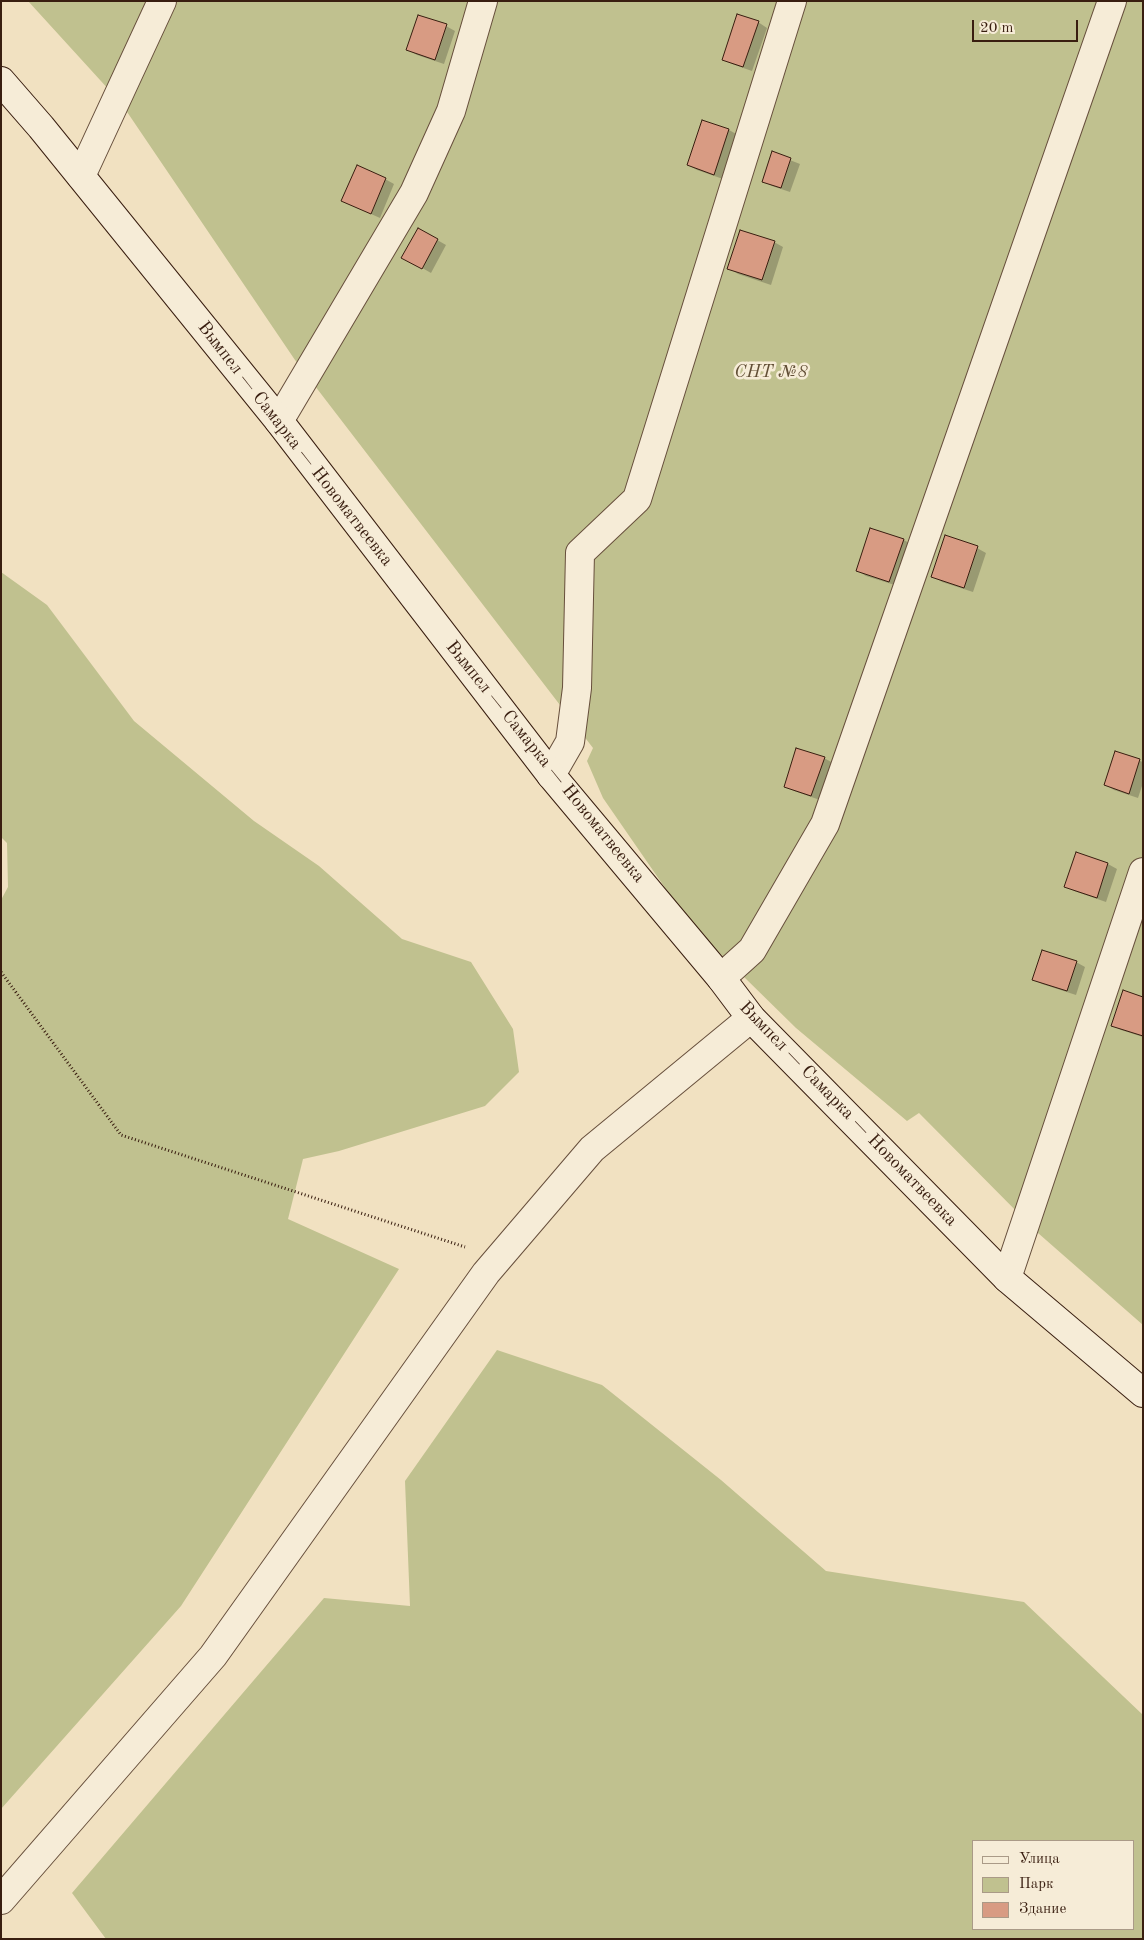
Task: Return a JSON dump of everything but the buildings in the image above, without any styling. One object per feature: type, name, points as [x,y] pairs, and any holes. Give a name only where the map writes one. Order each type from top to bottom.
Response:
[{"type":"street","points":[[81,176],[162,1]]},
{"type":"street","points":[[279,420],[414,193],[451,111],[483,1]]},
{"type":"street","points":[[551,775],[570,742],[576,688],[580,554],[638,498],[792,1]]},
{"type":"street","points":[[721,978],[752,950],[825,824],[1112,1]]},
{"type":"street","name":"Вымпел — Самарка — Новоматвеевка","points":[[1,81],[81,176],[279,420],[551,775],[721,978],[751,1018],[1007,1278],[1143,1393]]},
{"type":"street","points":[[1007,1278],[1143,872]]},
{"type":"street","points":[[1,1900],[213,1656],[486,1273],[592,1149],[751,1018]]},
{"type":"path","points":[[1,972],[121,1135],[499,1258]]},
{"type":"green space","name":"СНТ №8","points":[[28,1],[1143,1],[1143,1325],[1038,1233],[919,1113],[907,1121],[796,1028],[690,924],[603,798],[587,761],[593,748],[295,360],[121,103]]},
{"type":"green space","points":[[1,572],[47,605],[134,721],[254,821],[319,866],[402,939],[471,962],[513,1029],[519,1072],[485,1106],[339,1151],[303,1159],[288,1219],[399,1269],[181,1606],[1,1809],[1,900],[8,887],[7,843],[1,837]]},
{"type":"green space","points":[[497,1350],[602,1385],[721,1480],[826,1571],[1024,1602],[1143,1715],[1143,1939],[106,1939],[72,1893],[324,1598],[410,1606],[405,1481]]}]
